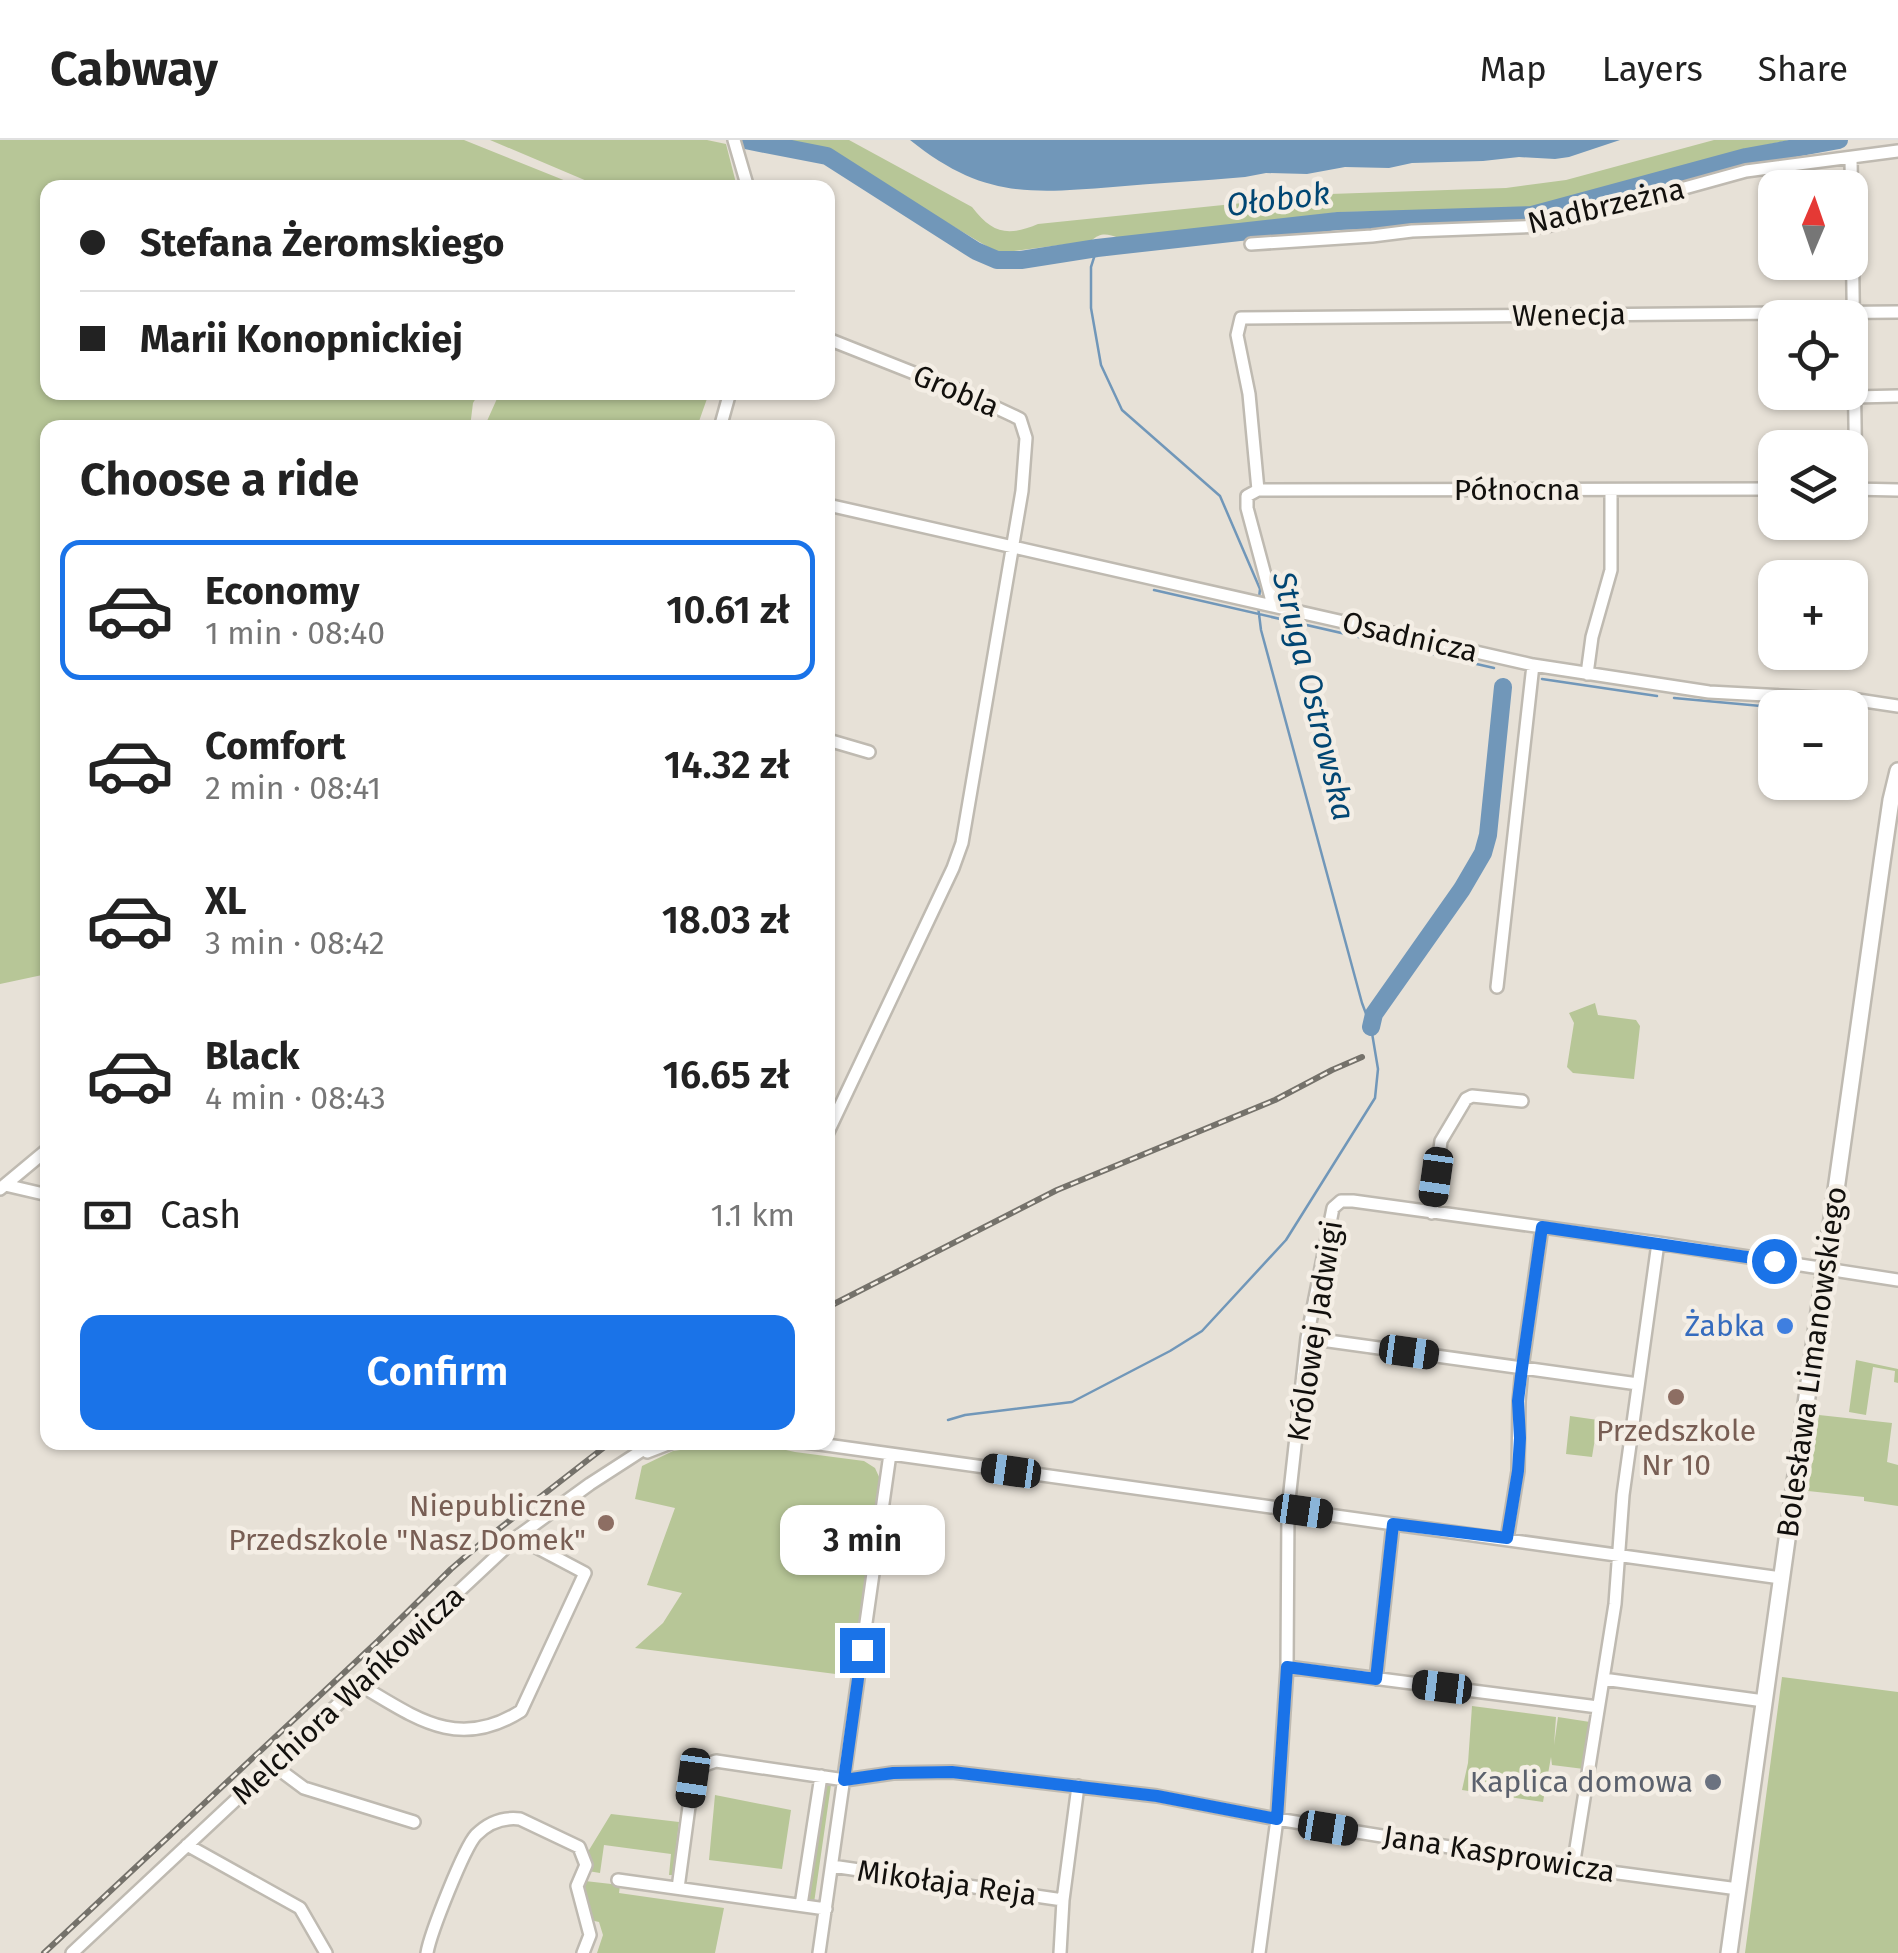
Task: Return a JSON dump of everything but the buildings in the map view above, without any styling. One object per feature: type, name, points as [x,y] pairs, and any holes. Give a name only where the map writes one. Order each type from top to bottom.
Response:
[{"type":"street","points":[[734,143],[746,180]]},
{"type":"street","name":"Nadbrzeżna","points":[[1251,244],[1412,231],[1546,226],[1746,171],[1898,151]]},
{"type":"street","points":[[1851,159],[1854,300]]},
{"type":"street","name":"Wenecja","points":[[1868,313],[1898,312]]},
{"type":"street","name":"Wenecja","points":[[1258,490],[1249,394],[1237,335],[1241,318],[1758,314]]},
{"type":"street","name":"Grobla","points":[[835,342],[1020,419],[1026,446],[1013,546]]},
{"type":"street","points":[[1868,397],[1898,396]]},
{"type":"street","name":"Północna","points":[[1258,490],[1758,489]]},
{"type":"street","points":[[1868,489],[1898,490]]},
{"type":"street","points":[[1258,490],[1246,496],[1247,508],[1273,605]]},
{"type":"street","points":[[1588,674],[1592,637],[1611,570],[1611,490]]},
{"type":"street","name":"Osadnicza","points":[[835,507],[1532,665],[1709,692],[1898,703]]},
{"type":"street","points":[[835,1117],[962,843],[1013,546]]},
{"type":"street","points":[[1497,987],[1532,665]]},
{"type":"street","points":[[835,742],[868,752]]},
{"type":"street","name":"Bolesława Limanowskiego","points":[[1729,1953],[1824,1268],[1892,840],[1898,771]]},
{"type":"street","points":[[1522,1102],[1472,1096],[1466,1099],[1441,1141],[1432,1213],[1898,1280]]},
{"type":"street","points":[[835,1100],[842,1102]]},
{"type":"street","points":[[2,1187],[40,1156]]},
{"type":"street","points":[[2,1187],[40,1194]]},
{"type":"street","name":"Królowej Jadwigi","points":[[1259,1953],[1277,1819],[1287,1667],[1288,1509],[1307,1338],[1333,1208],[1341,1201],[1353,1201],[1432,1213]]},
{"type":"street","points":[[1507,1538],[1518,1471],[1518,1401],[1542,1227]]},
{"type":"street","points":[[1573,1867],[1615,1604],[1617,1554],[1658,1244]]},
{"type":"street","points":[[1307,1338],[1638,1384]]},
{"type":"street","points":[[835,1446],[1781,1578]]},
{"type":"street","name":"Melchiora Wańkowicza","points":[[72,1953],[517,1538],[644,1450]]},
{"type":"street","name":"Melchiora Wańkowicza","points":[[639,1454],[650,1450]]},
{"type":"street","points":[[819,1953],[890,1454]]},
{"type":"street","points":[[1376,1679],[1393,1524]]},
{"type":"street","points":[[360,1685],[410,1714],[452,1730],[491,1726],[521,1711],[585,1572],[517,1538]]},
{"type":"street","points":[[1287,1667],[1598,1708]]},
{"type":"street","points":[[1603,1679],[1764,1702]]},
{"type":"street","name":"Jana Kasprowicza","points":[[678,1888],[693,1778],[700,1767],[716,1760],[844,1780],[893,1773],[952,1772],[1078,1786],[1573,1867],[1738,1889]]},
{"type":"street","points":[[273,1765],[304,1788],[414,1822]]},
{"type":"street","points":[[801,1905],[821,1776]]},
{"type":"street","points":[[1060,1953],[1078,1786]]},
{"type":"street","points":[[427,1953],[474,1837],[490,1825],[510,1818],[579,1847],[586,1866],[578,1886],[590,1935],[583,1953]]},
{"type":"street","points":[[187,1844],[300,1908],[326,1953]]},
{"type":"street","name":"Mikołaja Reja","points":[[832,1866],[1063,1900]]},
{"type":"street","points":[[618,1880],[826,1909]]},
{"type":"green space","points":[[0,140],[464,140],[564,180],[40,180],[40,400],[475,400],[471,420],[40,420],[40,975],[0,984]]},
{"type":"green space","points":[[490,140],[707,140],[726,144],[735,180],[584,180]]},
{"type":"green space","points":[[769,140],[849,140],[972,207],[993,227],[1009,231],[1038,224],[1330,194],[1506,188],[1566,180],[1714,140],[1790,140],[1532,209],[1340,212],[1119,238],[1104,235],[1091,241],[998,253],[828,152]]},
{"type":"green space","points":[[496,400],[707,400],[699,420],[487,420]]},
{"type":"green space","points":[[1595,1003],[1598,1015],[1636,1020],[1640,1026],[1634,1079],[1573,1073],[1567,1067],[1574,1023],[1569,1013]]},
{"type":"green space","points":[[1856,1360],[1898,1369],[1898,1383],[1894,1382],[1895,1371],[1873,1367],[1866,1415],[1849,1412]]},
{"type":"green space","points":[[1819,1415],[1892,1423],[1887,1462],[1898,1465],[1898,1506],[1864,1501],[1864,1497],[1808,1491]]},
{"type":"green space","points":[[1570,1416],[1598,1420],[1592,1457],[1566,1454]]},
{"type":"green space","points":[[786,1450],[864,1461],[875,1468],[880,1479],[851,1676],[635,1648],[663,1623],[682,1593],[647,1585],[675,1508],[635,1499],[642,1466],[673,1451]]},
{"type":"green space","points":[[1782,1677],[1898,1692],[1898,1953],[1745,1953]]},
{"type":"green space","points":[[1472,1706],[1556,1717],[1554,1745],[1558,1717],[1590,1722],[1584,1769],[1552,1765],[1551,1757],[1543,1802],[1462,1790]]},
{"type":"green space","points":[[823,1784],[831,1785],[814,1903],[807,1902]]},
{"type":"green space","points":[[715,1795],[791,1810],[782,1869],[709,1860]]},
{"type":"green space","points":[[611,1814],[679,1822],[673,1875],[669,1875],[671,1854],[604,1845],[600,1873],[588,1871],[586,1855]]},
{"type":"green space","points":[[585,1881],[620,1885],[619,1893],[724,1908],[715,1953],[597,1953],[603,1935],[599,1922],[590,1920]]},
{"type":"water","points":[[910,140],[1620,140],[1555,159],[1519,157],[1412,163],[1389,168],[1345,167],[1307,174],[1266,173],[1055,191],[1006,188],[983,182],[936,159]]},
{"type":"waterway","name":"Ołobok","points":[[745,140],[827,156],[976,251],[997,260],[1338,221],[1532,215],[1746,157],[1839,140]]},
{"type":"waterway","name":"Struga Ostrowska","points":[[1097,248],[1091,267],[1091,308],[1101,365],[1122,410],[1220,496],[1260,589],[1259,598]]},
{"type":"waterway","points":[[1154,590],[1494,668]]},
{"type":"waterway","name":"Struga Ostrowska","points":[[948,1420],[1072,1402],[1202,1331],[1286,1240],[1375,1098],[1378,1069],[1371,1027],[1261,630],[1258,606]]},
{"type":"waterway","points":[[1542,679],[1657,696]]},
{"type":"waterway","name":"Struga Ostrowska","points":[[1371,1027],[1374,1014],[1483,853],[1503,687]]},
{"type":"waterway","points":[[1674,698],[1758,706]]},
{"type":"railway","points":[[835,1303],[1057,1190],[1275,1100],[1362,1057]]},
{"type":"railway","points":[[44,1953],[451,1569],[601,1450]]},
{"type":"place","name":"Żabka","points":[[1785,1326]]},
{"type":"place","name":"Przedszkole Nr 10","points":[[1676,1397]]},
{"type":"place","name":"Niepubliczne Przedszkole \"Nasz Domek\"","points":[[606,1523]]},
{"type":"place","name":"Kaplica domowa","points":[[1713,1782]]},
{"type":"route","points":[[862,1650],[844,1780],[893,1773],[952,1772],[1157,1796],[1277,1819],[1287,1667],[1376,1679],[1393,1524],[1507,1538],[1518,1471],[1518,1401],[1542,1227],[1774,1261]]}]
